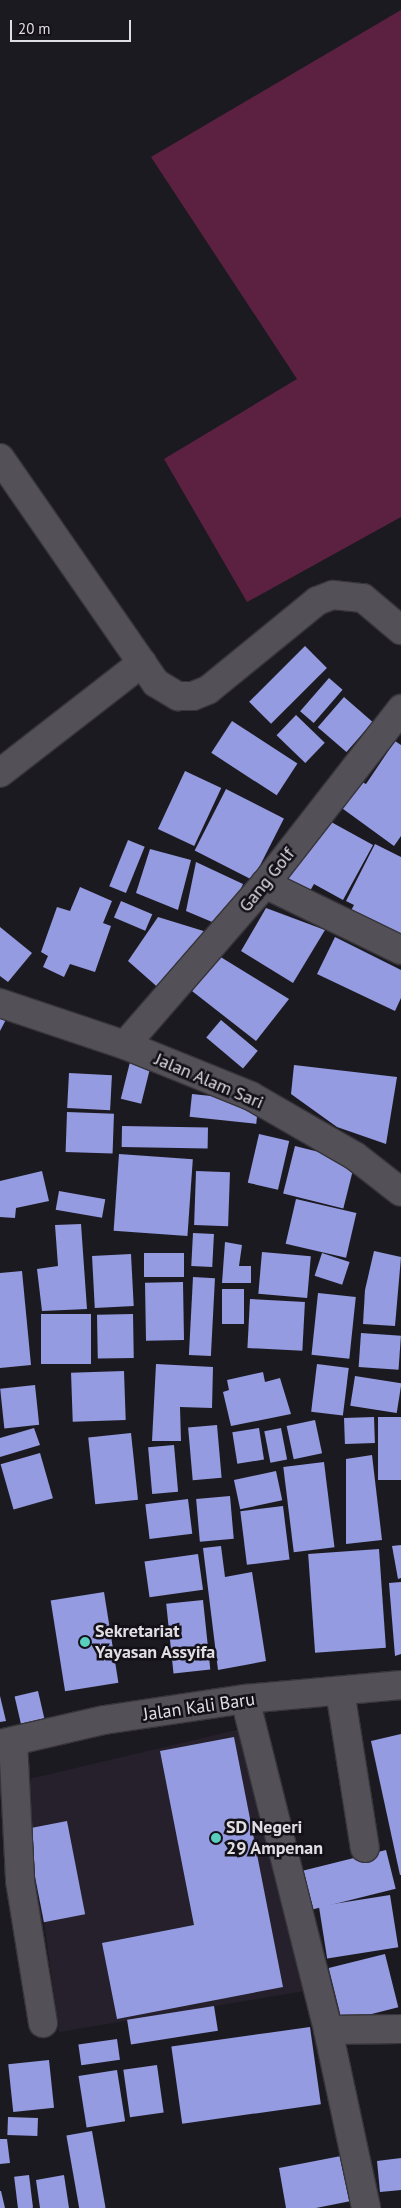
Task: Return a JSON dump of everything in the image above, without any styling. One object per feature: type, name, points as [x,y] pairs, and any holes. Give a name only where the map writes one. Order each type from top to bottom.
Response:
[{"type":"street","points":[[0,458],[156,683],[178,696],[193,696],[208,690],[317,601],[333,595],[363,598],[401,630]]},
{"type":"street","points":[[0,773],[142,663]]},
{"type":"street","name":"Gang Golf","points":[[125,1045],[265,884],[401,709]]},
{"type":"street","points":[[265,884],[401,950]]},
{"type":"street","name":"Jalan Alam Sari","points":[[0,1004],[125,1045],[250,1096],[355,1156],[401,1192]]},
{"type":"street","name":"Jalan Kali Baru","points":[[6,1742],[104,1720],[245,1699],[401,1685]]},
{"type":"street","points":[[340,1691],[365,1848]]},
{"type":"street","points":[[245,1699],[328,2030],[366,2208]]},
{"type":"street","points":[[6,1742],[20,1881],[43,2023]]},
{"type":"street","points":[[328,2030],[401,2029]]},
{"type":"shaded area","points":[[401,10],[401,517],[247,602],[164,459],[297,379],[151,157]]},
{"type":"shaded area","points":[[245,1728],[305,1991],[59,2032],[25,1780]]},
{"type":"building","points":[[305,646],[327,668],[271,724],[249,702]]},
{"type":"building","points":[[329,678],[343,690],[314,723],[300,711]]},
{"type":"building","points":[[344,697],[373,722],[346,752],[318,727]]},
{"type":"building","points":[[296,715],[325,743],[305,763],[277,735]]},
{"type":"building","points":[[232,721],[297,763],[277,795],[211,753]]},
{"type":"building","points":[[395,741],[401,745],[401,836],[394,846],[339,806],[356,779],[366,784]]},
{"type":"building","points":[[185,771],[221,788],[194,846],[158,829]]},
{"type":"building","points":[[226,789],[284,819],[253,880],[195,850]]},
{"type":"building","points":[[322,817],[373,845],[343,900],[314,884],[307,896],[281,886]]},
{"type":"building","points":[[128,840],[145,847],[126,893],[109,886]]},
{"type":"building","points":[[375,844],[401,857],[401,940],[349,914],[354,905],[346,901]]},
{"type":"building","points":[[150,849],[191,860],[178,910],[136,893]]},
{"type":"building","points":[[196,862],[243,884],[224,927],[186,911]]},
{"type":"building","points":[[80,887],[112,901],[103,923],[111,926],[95,972],[70,964],[64,977],[43,967],[48,956],[41,952],[57,907],[70,911]]},
{"type":"building","points":[[121,901],[152,914],[145,931],[114,918]]},
{"type":"building","points":[[266,908],[325,930],[293,983],[241,951]]},
{"type":"building","points":[[158,917],[210,933],[162,991],[128,961]]},
{"type":"building","points":[[0,927],[32,953],[8,982],[0,976]]},
{"type":"building","points":[[335,937],[401,970],[401,998],[395,1011],[317,974]]},
{"type":"building","points":[[219,956],[289,999],[256,1041],[192,991]]},
{"type":"building","points":[[0,1005],[11,1010],[0,1031]]},
{"type":"building","points":[[221,1020],[258,1051],[243,1068],[206,1038]]},
{"type":"building","points":[[131,1058],[151,1063],[141,1104],[121,1099]]},
{"type":"building","points":[[294,1065],[397,1077],[386,1144],[337,1127],[291,1094]]},
{"type":"building","points":[[69,1073],[112,1075],[110,1110],[67,1108]]},
{"type":"building","points":[[192,1094],[259,1101],[256,1124],[190,1117]]},
{"type":"building","points":[[67,1112],[114,1114],[113,1154],[66,1152]]},
{"type":"building","points":[[122,1126],[208,1128],[208,1148],[122,1147]]},
{"type":"building","points":[[259,1134],[289,1141],[278,1190],[248,1183]]},
{"type":"building","points":[[295,1146],[355,1161],[343,1209],[283,1194]]},
{"type":"building","points":[[119,1154],[193,1159],[187,1236],[114,1231]]},
{"type":"building","points":[[42,1171],[49,1201],[16,1208],[15,1218],[0,1217],[0,1181]]},
{"type":"building","points":[[196,1171],[230,1172],[228,1226],[194,1225]]},
{"type":"building","points":[[59,1191],[105,1199],[102,1218],[56,1210]]},
{"type":"building","points":[[296,1199],[356,1213],[346,1258],[286,1244]]},
{"type":"building","points":[[81,1224],[87,1309],[42,1311],[37,1269],[58,1266],[55,1225]]},
{"type":"building","points":[[193,1233],[214,1234],[212,1267],[191,1266]]},
{"type":"building","points":[[225,1242],[242,1245],[239,1266],[251,1266],[251,1283],[222,1283]]},
{"type":"building","points":[[374,1251],[401,1257],[395,1326],[363,1324],[365,1290]]},
{"type":"building","points":[[262,1252],[311,1256],[307,1298],[258,1294]]},
{"type":"building","points":[[144,1253],[184,1253],[184,1277],[144,1277]]},
{"type":"building","points":[[322,1253],[350,1262],[342,1285],[315,1276]]},
{"type":"building","points":[[131,1254],[134,1306],[95,1308],[92,1256]]},
{"type":"building","points":[[22,1271],[31,1365],[0,1368],[0,1273]]},
{"type":"building","points":[[193,1277],[215,1278],[211,1356],[189,1355]]},
{"type":"building","points":[[183,1282],[184,1340],[146,1341],[145,1283]]},
{"type":"building","points":[[222,1289],[244,1289],[244,1324],[222,1324]]},
{"type":"building","points":[[318,1293],[356,1297],[349,1359],[312,1355]]},
{"type":"building","points":[[250,1299],[305,1302],[302,1351],[247,1348]]},
{"type":"building","points":[[41,1314],[91,1314],[91,1364],[41,1364]]},
{"type":"building","points":[[133,1314],[134,1358],[98,1359],[97,1315]]},
{"type":"building","points":[[361,1333],[401,1336],[399,1370],[359,1367]]},
{"type":"building","points":[[156,1364],[213,1367],[212,1408],[180,1407],[181,1441],[152,1441]]},
{"type":"building","points":[[317,1364],[349,1368],[343,1416],[311,1412]]},
{"type":"building","points":[[124,1371],[126,1420],[73,1422],[71,1373]]},
{"type":"building","points":[[263,1372],[265,1382],[280,1378],[291,1414],[231,1426],[223,1392],[229,1390],[227,1380]]},
{"type":"building","points":[[355,1376],[401,1383],[397,1413],[350,1406]]},
{"type":"building","points":[[35,1385],[39,1425],[4,1428],[0,1389]]},
{"type":"building","points":[[374,1417],[375,1443],[345,1444],[344,1418]]},
{"type":"building","points":[[378,1417],[401,1417],[401,1480],[378,1480]]},
{"type":"building","points":[[315,1420],[322,1453],[294,1459],[287,1426]]},
{"type":"building","points":[[217,1425],[222,1478],[193,1480],[188,1428]]},
{"type":"building","points":[[34,1428],[40,1445],[0,1457],[0,1438]]},
{"type":"building","points":[[259,1428],[264,1460],[237,1464],[232,1432]]},
{"type":"building","points":[[281,1428],[287,1459],[270,1463],[264,1431]]},
{"type":"building","points":[[131,1433],[138,1500],[95,1504],[88,1437]]},
{"type":"building","points":[[174,1445],[178,1492],[152,1494],[148,1447]]},
{"type":"building","points":[[40,1453],[53,1498],[14,1509],[1,1464]]},
{"type":"building","points":[[372,1455],[382,1540],[346,1544],[346,1459]]},
{"type":"building","points":[[324,1462],[334,1547],[294,1552],[283,1467]]},
{"type":"building","points":[[276,1471],[282,1500],[240,1509],[234,1480]]},
{"type":"building","points":[[230,1496],[234,1539],[200,1542],[196,1499]]},
{"type":"building","points":[[188,1499],[192,1534],[150,1539],[145,1504]]},
{"type":"building","points":[[283,1506],[290,1560],[247,1565],[240,1511]]},
{"type":"building","points":[[401,1545],[401,1578],[398,1579],[392,1546]]},
{"type":"building","points":[[221,1546],[225,1577],[252,1572],[266,1661],[218,1670],[203,1548]]},
{"type":"building","points":[[379,1549],[386,1648],[315,1653],[308,1554]]},
{"type":"building","points":[[198,1554],[203,1590],[150,1597],[145,1562]]},
{"type":"building","points":[[401,1582],[401,1654],[395,1656],[389,1583]]},
{"type":"building","name":"Sekretariat Yayasan Assyifa","points":[[104,1592],[118,1683],[65,1691],[51,1600]]},
{"type":"building","points":[[203,1600],[210,1670],[174,1673],[166,1604]]},
{"type":"building","points":[[38,1691],[46,1726],[23,1731],[15,1696]]},
{"type":"building","points":[[0,1696],[6,1721],[0,1722]]},
{"type":"building","points":[[401,1734],[401,1875],[400,1875],[371,1741]]},
{"type":"building","name":"SD Negeri 29 Ampenan","points":[[234,1737],[283,1987],[117,2019],[102,1943],[194,1925],[160,1751]]},
{"type":"building","points":[[67,1821],[85,1914],[44,1922],[26,1829]]},
{"type":"building","points":[[386,1850],[396,1889],[309,1910],[300,1872]]},
{"type":"building","points":[[390,1895],[398,1947],[327,1959],[319,1906]]},
{"type":"building","points":[[385,1954],[398,2007],[342,2021],[329,1968]]},
{"type":"building","points":[[214,2006],[218,2031],[131,2044],[127,2020]]},
{"type":"building","points":[[310,2027],[321,2104],[182,2124],[171,2046]]},
{"type":"building","points":[[117,2039],[120,2060],[81,2065],[78,2044]]},
{"type":"building","points":[[49,2060],[54,2108],[13,2112],[8,2064]]},
{"type":"building","points":[[157,2065],[164,2113],[130,2117],[123,2070]]},
{"type":"building","points":[[117,2070],[125,2121],[87,2127],[78,2076]]},
{"type":"building","points":[[8,2117],[38,2118],[37,2136],[7,2135]]},
{"type":"building","points":[[92,2131],[106,2208],[79,2208],[66,2136]]},
{"type":"building","points":[[0,2139],[7,2139],[10,2163],[0,2164]]},
{"type":"building","points":[[341,2156],[351,2201],[316,2208],[286,2208],[279,2168]]},
{"type":"building","points":[[401,2158],[401,2190],[380,2192],[377,2161]]},
{"type":"building","points":[[29,2175],[33,2208],[18,2208],[14,2177]]},
{"type":"building","points":[[64,2175],[69,2208],[40,2208],[36,2180]]},
{"type":"building","points":[[1,2191],[5,2208],[0,2208]]},
{"type":"place","name":"Sekretariat Yayasan Assyifa","points":[[85,1642]]},
{"type":"place","name":"SD Negeri 29 Ampenan","points":[[216,1838]]}]
